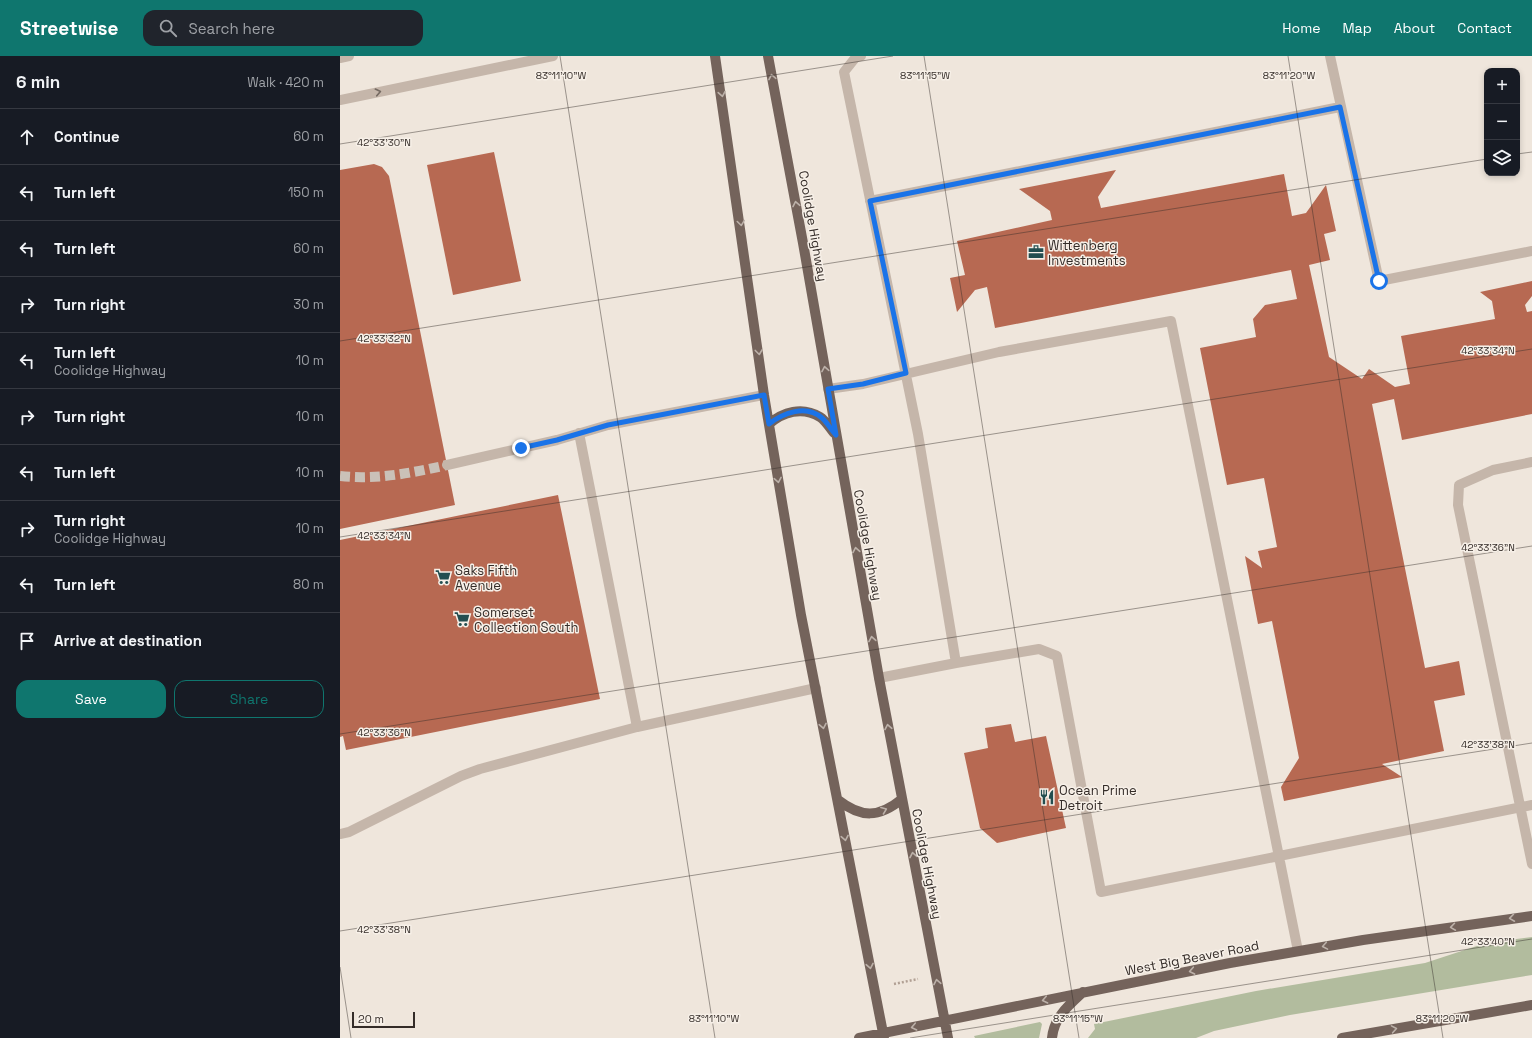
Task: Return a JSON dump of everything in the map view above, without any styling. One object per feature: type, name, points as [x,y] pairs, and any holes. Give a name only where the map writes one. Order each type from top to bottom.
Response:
[{"type":"main road","points":[[715,56],[764,395],[801,615],[883,1036]]},
{"type":"main road","name":"Coolidge Highway","points":[[768,56],[803,243],[879,678],[948,1038]]},
{"type":"main road","points":[[769,424],[778,417],[790,412],[810,412],[821,417],[836,435]]},
{"type":"main road","points":[[838,800],[848,808],[862,813],[879,813],[892,807],[902,799]]},
{"type":"main road","name":"West Big Beaver Road","points":[[859,1038],[883,1036],[945,1021],[1084,992],[1298,951],[1363,940],[1532,916]]},
{"type":"main road","points":[[1052,1038],[1055,1023],[1065,1009],[1084,992]]},
{"type":"main road","points":[[1342,1038],[1532,1005]]},
{"type":"street","points":[[340,58],[349,56]]},
{"type":"street","points":[[340,100],[553,56]]},
{"type":"street","points":[[861,56],[856,57],[844,72],[918,434],[956,663]]},
{"type":"street","points":[[1330,56],[1379,281],[1532,251]]},
{"type":"street","points":[[870,201],[1340,107]]},
{"type":"street","points":[[828,389],[863,384],[999,352],[1171,321],[1266,801],[1279,855],[1298,951]]},
{"type":"street","points":[[447,465],[557,440],[608,425],[764,395]]},
{"type":"street","points":[[579,433],[637,727]]},
{"type":"street","points":[[1532,462],[1493,470],[1459,484],[1458,505],[1527,806],[1532,864]]},
{"type":"street","points":[[879,678],[1039,649],[1058,656],[1101,892],[1527,806]]},
{"type":"street","points":[[340,834],[349,832],[461,776],[480,769],[637,727],[816,688]]},
{"type":"path","points":[[894,984],[918,979]]},
{"type":"green space","points":[[1532,937],[1532,975],[1290,1015],[1214,1031],[1196,1038],[1088,1038],[1095,1029],[1094,1024],[1256,991],[1425,963],[1486,943]]},
{"type":"green space","points":[[1040,1022],[1042,1024],[1039,1038],[975,1038],[974,1036]]},
{"type":"building","points":[[494,152],[521,281],[453,295],[427,165]]},
{"type":"building","points":[[374,164],[382,167],[389,176],[455,505],[340,529],[340,170]]},
{"type":"building","points":[[1116,170],[1098,197],[1101,208],[1284,174],[1292,216],[1306,213],[1326,185],[1336,231],[1324,234],[1330,260],[1309,265],[1329,357],[1362,379],[1369,369],[1395,387],[1410,384],[1401,336],[1495,319],[1492,301],[1480,292],[1532,281],[1532,296],[1525,305],[1527,312],[1532,311],[1532,414],[1402,440],[1394,399],[1372,404],[1425,668],[1459,661],[1465,695],[1434,701],[1444,751],[1382,764],[1402,777],[1284,801],[1281,787],[1299,758],[1272,621],[1258,624],[1245,556],[1262,568],[1258,551],[1277,547],[1264,478],[1227,485],[1200,348],[1256,337],[1253,319],[1265,305],[1297,299],[1291,270],[995,328],[987,287],[975,290],[957,312],[950,278],[965,275],[957,241],[1052,220],[1050,211],[1019,189]]},
{"type":"building","name":"Somerset Collection South","points":[[558,495],[600,699],[346,750],[343,736],[340,737],[340,540]]},
{"type":"building","points":[[1011,724],[1015,742],[1046,736],[1066,828],[997,843],[980,828],[964,753],[988,748],[985,728]]},
{"type":"tunnel","points":[[340,476],[380,476],[407,473],[447,465]]},
{"type":"place","name":"Wittenberg Investments","points":[[1036,252]]},
{"type":"place","name":"Saks Fifth Avenue","points":[[443,577]]},
{"type":"place","name":"Somerset Collection South","points":[[462,619]]},
{"type":"place","name":"Ocean Prime Detroit","points":[[1047,797]]},
{"type":"route","points":[[521,448],[557,440],[608,425],[764,395],[769,424],[778,417],[790,412],[810,412],[821,417],[836,435],[828,389],[863,384],[906,373],[870,201],[1340,107],[1379,281]]}]
